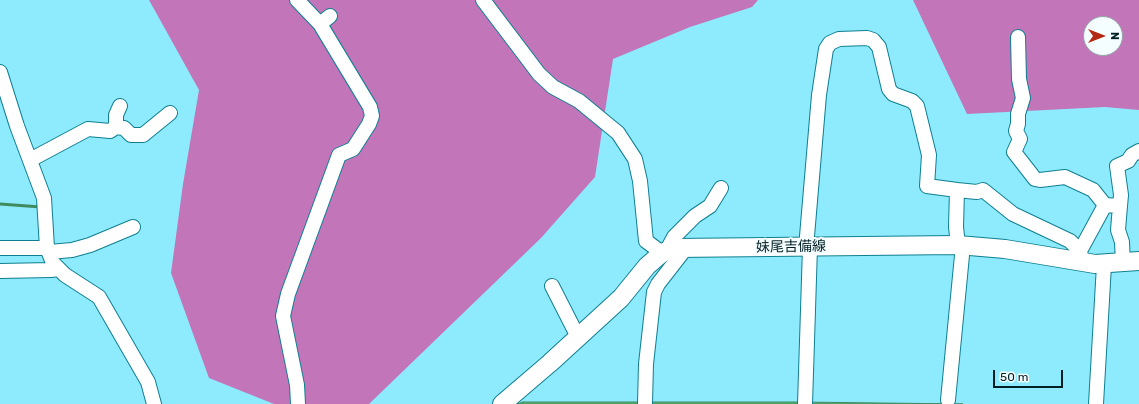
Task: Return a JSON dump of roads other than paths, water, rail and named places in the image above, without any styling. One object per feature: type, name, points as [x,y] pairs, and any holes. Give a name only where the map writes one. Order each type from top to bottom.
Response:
[{"type":"main road","name":"妹尾吉備線","points":[[664,252],[686,248],[808,248],[960,245],[1081,256],[1104,265],[1131,262]]},
{"type":"main road","points":[[502,404],[621,298],[647,266],[664,252]]},
{"type":"street","points":[[297,0],[325,20],[370,107],[372,116],[369,124],[353,148],[339,156],[288,294],[283,316],[297,385],[298,404]]},
{"type":"street","points":[[483,0],[539,74],[553,87],[579,101],[618,133],[635,159],[640,181],[646,241],[664,252],[674,237],[695,216],[710,206],[721,188]]},
{"type":"street","points":[[1018,37],[1018,68],[1023,98],[1018,114],[1016,131],[1020,139],[1014,152],[1035,179],[1040,180],[1065,177],[1093,190],[1105,205],[1120,206]]},
{"type":"street","points":[[805,403],[808,248],[821,80],[826,49],[830,43],[839,39],[867,38],[873,40],[879,47],[889,89],[893,94],[912,101],[917,106],[929,155],[927,186],[977,192],[983,190],[1013,214],[1070,242],[1081,256],[1105,205]]},
{"type":"street","points":[[0,72],[44,198],[48,250],[57,269],[99,296],[148,382],[154,404]]},
{"type":"street","points":[[116,127],[116,115],[120,106]]},
{"type":"street","points":[[30,160],[88,129],[110,131],[116,127],[124,128],[131,135],[143,135],[170,113]]},
{"type":"street","points":[[1131,262],[1118,230],[1121,195],[1117,166],[1128,161],[1132,155],[1139,151]]},
{"type":"street","points":[[948,400],[960,245],[956,227],[957,190]]},
{"type":"street","points":[[0,248],[72,250],[90,245],[133,227]]},
{"type":"street","points":[[645,404],[646,364],[654,292],[658,284],[686,248]]},
{"type":"street","points":[[1096,404],[1104,265]]},
{"type":"street","points":[[0,271],[57,269]]},
{"type":"street","points":[[552,286],[578,337]]},
{"type":"waterway","points":[[0,204],[41,207]]}]
